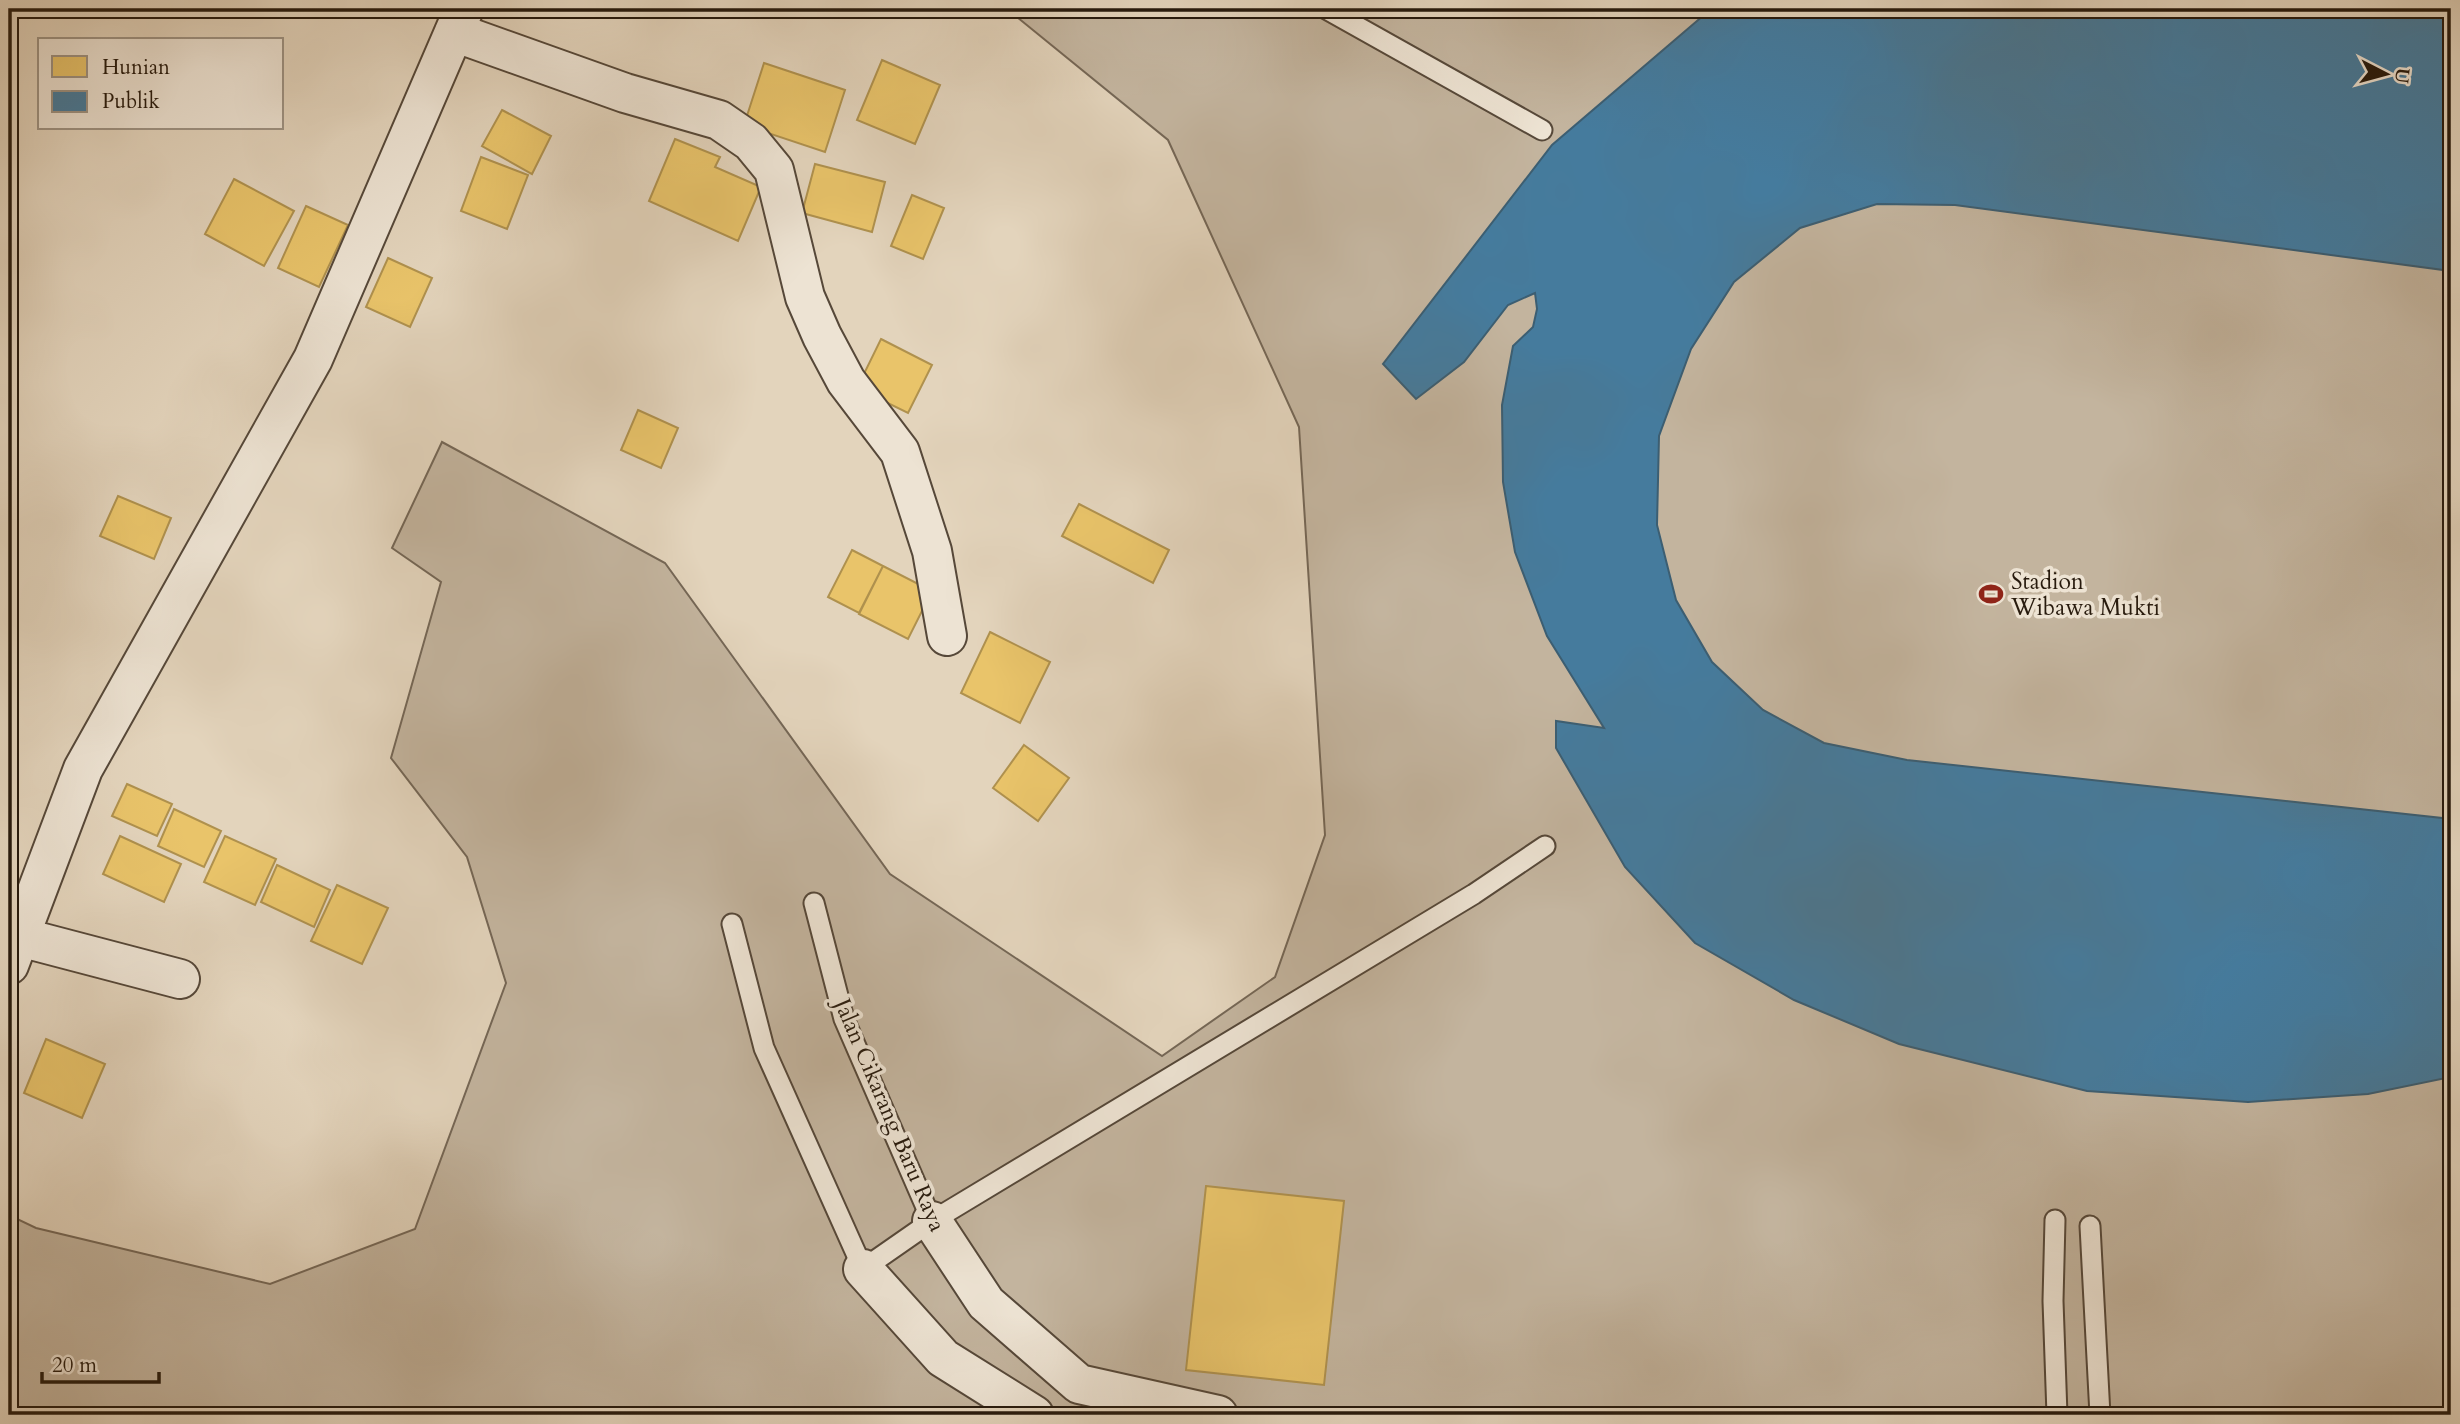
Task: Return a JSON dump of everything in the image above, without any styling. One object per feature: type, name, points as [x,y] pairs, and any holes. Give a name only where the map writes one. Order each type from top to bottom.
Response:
[{"type":"street","points":[[180,979],[14,951],[83,769],[313,359],[459,21],[625,93],[719,120],[751,142],[774,170],[805,297],[822,336],[846,381],[900,452],[932,551],[947,636]]},
{"type":"street","name":"Jalan Cikarang Baru Raya","points":[[932,1221],[986,1303],[1079,1384],[1218,1415]]},
{"type":"street","points":[[863,1269],[943,1359],[1034,1415]]},
{"type":"lane","points":[[1326,9],[1542,131]]},
{"type":"lane","points":[[732,924],[764,1048],[863,1269],[932,1221],[1474,894],[1545,846]]},
{"type":"lane","name":"Jalan Cikarang Baru Raya","points":[[814,903],[844,1019],[932,1221]]},
{"type":"lane","points":[[2055,1220],[2053,1301],[2057,1415]]},
{"type":"lane","points":[[2090,1226],[2100,1415]]},
{"type":"shaded area","points":[[1007,9],[2451,9],[2451,1415],[9,1415],[9,1215],[36,1228],[270,1284],[415,1229],[506,983],[467,857],[391,758],[441,582],[392,548],[442,442],[665,563],[890,874],[1162,1056],[1275,977],[1325,835],[1299,427],[1168,140]]},
{"type":"building: Hunian","points":[[882,60],[940,85],[915,144],[857,120]]},
{"type":"building: Hunian","points":[[764,63],[845,90],[825,152],[744,125]]},
{"type":"building: Hunian","points":[[502,110],[551,136],[532,174],[482,146]]},
{"type":"building: Hunian","points":[[675,139],[720,157],[715,167],[761,187],[738,241],[649,201]]},
{"type":"building: Hunian","points":[[481,157],[528,175],[507,229],[461,211]]},
{"type":"building: Hunian","points":[[815,164],[885,182],[872,232],[802,213]]},
{"type":"building: Hunian","points":[[234,179],[294,211],[264,266],[205,234]]},
{"type":"building: Hunian","points":[[912,195],[944,208],[923,259],[891,246]]},
{"type":"building: Hunian","points":[[306,206],[348,225],[319,287],[278,268]]},
{"type":"building: Hunian","points":[[388,258],[432,278],[410,327],[366,307]]},
{"type":"building: Hunian","points":[[881,339],[932,365],[908,413],[857,388]]},
{"type":"building: Hunian","points":[[638,410],[678,428],[661,468],[621,450]]},
{"type":"building: Hunian","points":[[118,496],[171,518],[154,559],[100,536]]},
{"type":"building: Hunian","points":[[1079,504],[1169,550],[1153,583],[1062,536]]},
{"type":"building: Hunian","points":[[852,550],[883,566],[859,613],[828,597]]},
{"type":"building: Hunian","points":[[883,566],[932,591],[908,639],[859,614]]},
{"type":"building: Hunian","points":[[990,632],[1050,662],[1020,723],[961,693]]},
{"type":"building: Hunian","points":[[1024,745],[1069,778],[1038,821],[993,788]]},
{"type":"building: Hunian","points":[[127,784],[172,804],[157,836],[112,816]]},
{"type":"building: Hunian","points":[[174,809],[221,831],[204,867],[158,846]]},
{"type":"building: Hunian","points":[[120,836],[181,864],[164,902],[103,874]]},
{"type":"building: Hunian","points":[[225,836],[276,859],[255,905],[204,882]]},
{"type":"building: Hunian","points":[[277,865],[330,890],[314,927],[261,902]]},
{"type":"building: Hunian","points":[[337,885],[388,908],[362,964],[311,941]]},
{"type":"building: Hunian","points":[[46,1039],[105,1064],[82,1118],[24,1093]]},
{"type":"building: Hunian","points":[[1206,1186],[1344,1201],[1324,1385],[1186,1370]]},
{"type":"building: Publik","points":[[1711,9],[2451,9],[2451,271],[1955,205],[1877,204],[1800,228],[1734,282],[1691,349],[1659,436],[1657,525],[1676,600],[1712,662],[1763,710],[1824,743],[1907,760],[2451,819],[2451,1077],[2368,1094],[2248,1102],[2087,1091],[1899,1044],[1794,1000],[1695,943],[1625,867],[1556,748],[1556,721],[1604,728],[1547,636],[1515,552],[1503,482],[1502,405],[1513,346],[1533,327],[1537,309],[1535,293],[1508,305],[1464,362],[1416,399],[1383,364],[1552,145]]},
{"type":"place","name":"Stadion Wibawa Mukti","points":[[1991,594]]}]
